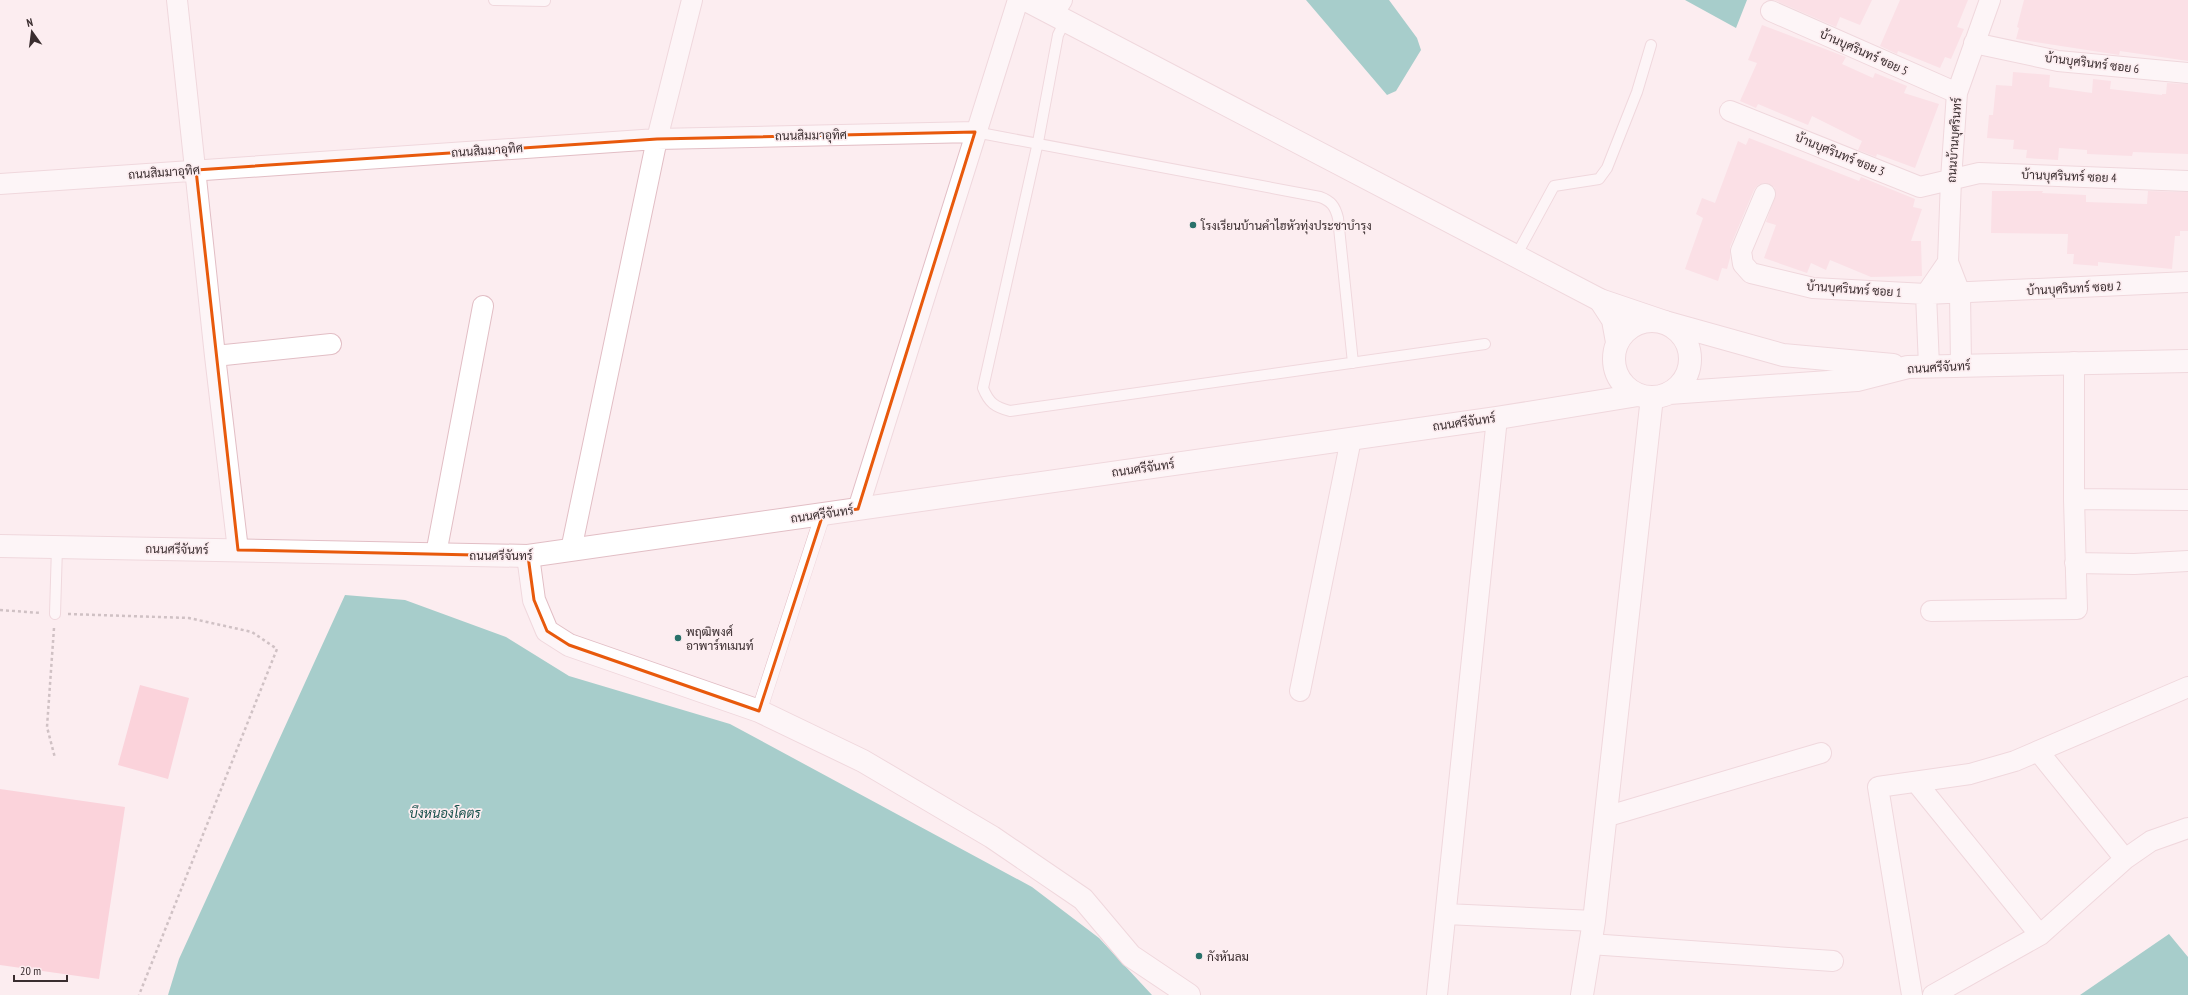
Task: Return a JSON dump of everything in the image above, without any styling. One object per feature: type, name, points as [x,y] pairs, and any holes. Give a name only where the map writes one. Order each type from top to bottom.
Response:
[{"type":"main road","points":[[1026,0],[1060,11],[1600,300],[1665,322],[1783,355],[1908,367]]},
{"type":"main road","points":[[1600,300],[1613,320],[1617,342],[1613,362],[1616,372],[1625,386],[1653,395],[1679,386],[1687,375],[1690,363],[1690,350],[1685,338],[1676,329],[1665,322],[1654,320],[1632,325],[1624,332],[1617,342]]},
{"type":"main road","name":"ถนนศรีจันทร์","points":[[1,542],[57,547],[528,556],[1653,395],[1857,380],[1908,367],[2074,362],[2188,361]]},
{"type":"main road","points":[[1582,404],[1604,390],[1616,372]]},
{"type":"main road","points":[[1582,995],[1594,921],[1653,395]]},
{"type":"main road","points":[[528,556],[534,600],[547,631],[569,645],[759,711],[862,761],[992,837],[1083,899],[1131,956],[1188,995]]},
{"type":"street","points":[[177,0],[215,356],[238,550]]},
{"type":"street","points":[[571,550],[657,139],[692,0]]},
{"type":"street","points":[[858,509],[975,132],[1018,0]]},
{"type":"street","name":"ถนนบ้านบุศรินทร์","points":[[1948,262],[1951,179],[1958,93],[1990,0]]},
{"type":"street","name":"บ้านบุศรินทร์ ซอย 5","points":[[1771,11],[1958,93]]},
{"type":"street","name":"บ้านบุศรินทร์ ซอย 6","points":[[1974,43],[2058,61],[2188,74]]},
{"type":"street","name":"บ้านบุศรินทร์ ซอย 3","points":[[1730,111],[1920,186],[1951,179]]},
{"type":"street","name":"ถนนสิมมาอุทิศ","points":[[0,184],[657,139],[975,132]]},
{"type":"street","name":"บ้านบุศรินทร์ ซอย 4","points":[[1951,179],[1979,173],[2188,181]]},
{"type":"street","name":"บ้านบุศรินทร์ ซอย 1","points":[[1765,194],[1741,251],[1742,264],[1751,273],[1813,288],[1926,294],[1960,293]]},
{"type":"street","points":[[1948,262],[1960,293],[1961,365]]},
{"type":"street","points":[[1929,366],[1926,294],[1948,262]]},
{"type":"street","name":"บ้านบุศรินทร์ ซอย 2","points":[[1960,293],[2188,282]]},
{"type":"street","points":[[436,554],[483,306]]},
{"type":"street","points":[[215,356],[331,344]]},
{"type":"street","points":[[1931,611],[2077,609],[2074,499],[2074,362]]},
{"type":"street","points":[[1437,995],[1497,418]]},
{"type":"street","points":[[1300,690],[1351,439]]},
{"type":"street","points":[[2074,499],[2188,500]]},
{"type":"street","points":[[759,711],[823,514]]},
{"type":"street","points":[[2075,563],[2134,564],[2188,561]]},
{"type":"street","points":[[1912,995],[1878,787],[1991,769],[2038,751],[2188,687]]},
{"type":"street","points":[[2038,751],[2125,859]]},
{"type":"street","points":[[1605,816],[1821,753]]},
{"type":"street","points":[[1916,782],[2040,935]]},
{"type":"street","points":[[1933,995],[2040,935],[2125,859],[2151,841],[2188,828]]},
{"type":"street","points":[[1446,914],[1594,921]]},
{"type":"street","points":[[1590,944],[1834,961]]},
{"type":"lane","points":[[494,0],[545,1]]},
{"type":"lane","points":[[1060,11],[1058,35],[1038,142],[983,388],[988,400],[996,407],[1010,411],[1485,344]]},
{"type":"lane","points":[[1516,256],[1554,186],[1599,179],[1607,168],[1637,92],[1651,45]]},
{"type":"lane","points":[[975,132],[1038,142],[1320,197],[1330,201],[1336,208],[1338,218],[1353,363]]},
{"type":"lane","points":[[55,614],[57,547]]},
{"type":"path","points":[[0,610],[55,614],[190,618],[252,632],[277,649],[139,995]]},
{"type":"path","points":[[54,758],[47,727],[55,614]]},
{"type":"highlighted area","points":[[975,132],[858,509],[823,514],[759,711],[569,645],[547,631],[534,600],[528,556],[238,550],[196,170],[657,139]]},
{"type":"shaded area","points":[[140,685],[189,698],[168,779],[118,765]]},
{"type":"shaded area","points":[[0,789],[125,807],[99,979],[0,965]]},
{"type":"water","points":[[1306,0],[1389,0],[1417,38],[1421,50],[1396,91],[1387,95]]},
{"type":"water","points":[[1685,0],[1747,0],[1736,28]]},
{"type":"water","name":"บึงหนองโคตร","points":[[345,595],[405,600],[506,637],[569,676],[730,724],[1032,887],[1099,938],[1152,995],[168,995],[179,959]]},
{"type":"water","points":[[2169,934],[2188,957],[2188,995],[2080,995]]},
{"type":"building","points":[[1774,0],[1872,0],[1860,25],[1840,17],[1836,27]]},
{"type":"building","points":[[1900,0],[1968,0],[1957,27],[1964,29],[1951,59],[1945,57],[1940,68],[1898,51],[1897,54],[1880,46]]},
{"type":"building","points":[[2024,0],[2188,0],[2188,61],[2120,51],[2119,55],[2016,39],[2019,28],[2017,27]]},
{"type":"building","points":[[1762,25],[1846,57],[1842,64],[1873,78],[1875,73],[1907,86],[1904,93],[1939,104],[1915,168],[1877,154],[1876,157],[1858,150],[1862,141],[1812,116],[1808,125],[1758,104],[1756,108],[1740,101],[1757,63],[1748,60]]},
{"type":"building","points":[[2013,72],[2050,75],[2049,87],[2092,93],[2093,79],[2111,81],[2110,89],[2162,95],[2166,94],[2167,83],[2188,84],[2188,154],[2133,152],[2132,156],[2087,154],[2087,150],[2059,148],[2058,160],[2026,158],[2027,150],[2013,149],[2014,140],[1987,138],[1989,115],[1993,115],[1996,85],[2012,86]]},
{"type":"building","points":[[1749,138],[1859,181],[1861,177],[1915,199],[1913,207],[1922,209],[1911,241],[1921,241],[1922,276],[1871,277],[1830,260],[1826,270],[1811,263],[1807,273],[1764,258],[1776,225],[1766,222],[1776,193],[1774,187],[1764,183],[1758,185],[1754,190],[1730,247],[1730,258],[1727,269],[1722,268],[1718,281],[1685,269],[1703,218],[1696,214],[1702,198],[1715,203],[1738,141],[1746,145]]},
{"type":"building","points":[[1992,191],[2043,191],[2042,193],[2086,195],[2086,202],[2147,204],[2148,191],[2188,192],[2188,231],[2180,231],[2180,236],[2175,236],[2172,269],[2098,262],[2098,266],[2073,264],[2074,254],[2067,254],[2068,234],[1991,233]]},
{"type":"place","name":"โรงเรียนบ้านคำไฮหัวทุ่งประชาบำรุง","points":[[1193,225]]},
{"type":"place","name":"พฤฒิพงศ์ อาพาร์ทเมนท์","points":[[678,638]]},
{"type":"place","name":"กังหันลม","points":[[1199,956]]}]
